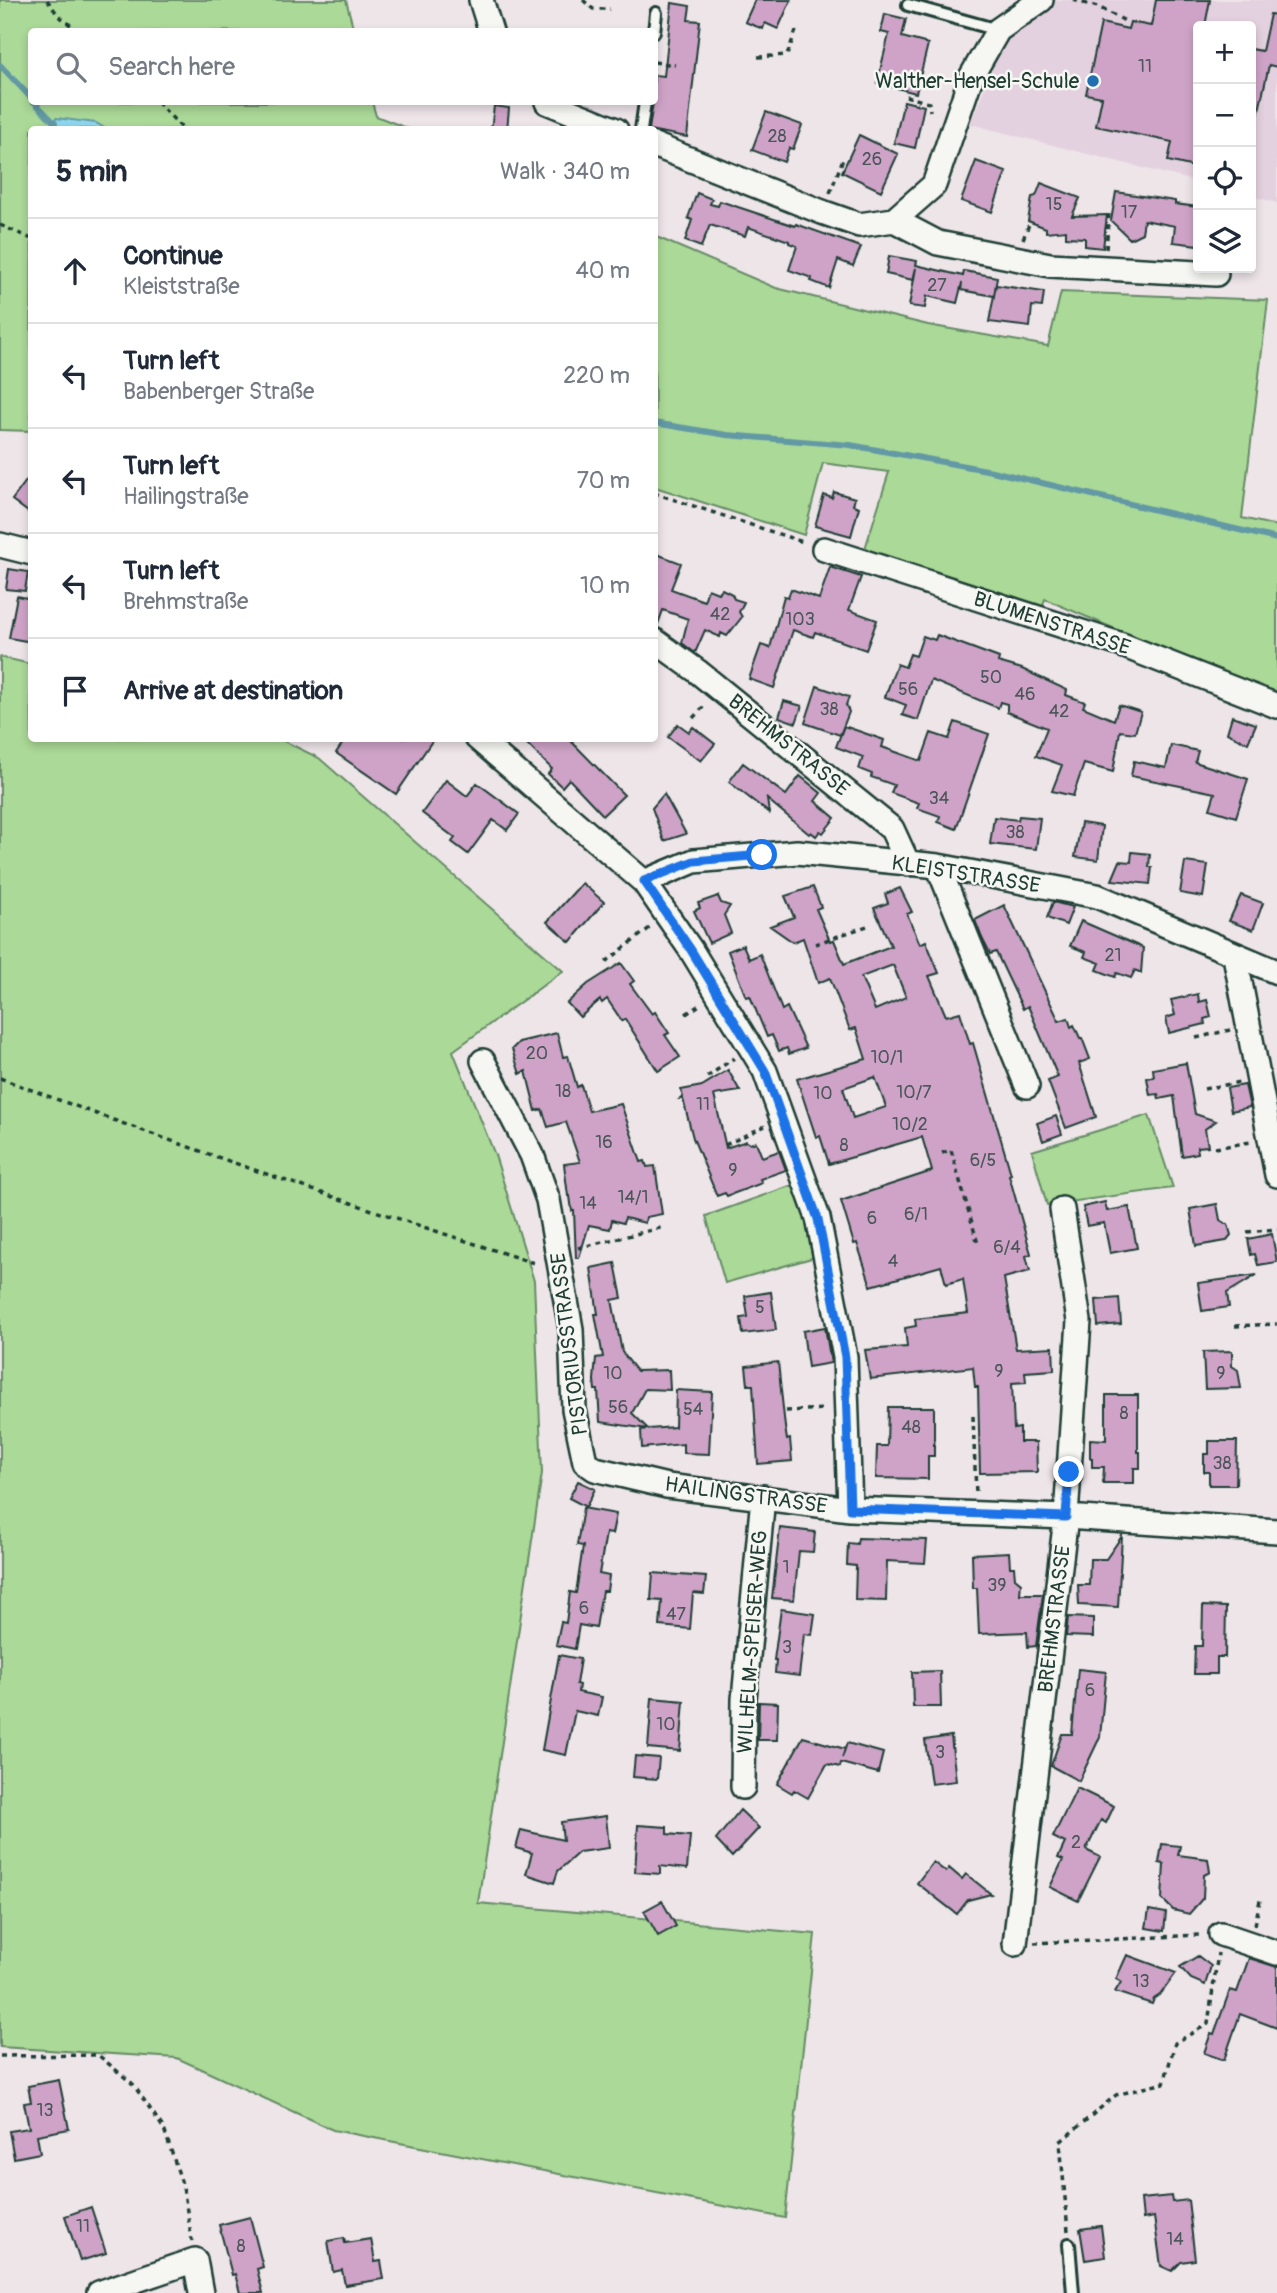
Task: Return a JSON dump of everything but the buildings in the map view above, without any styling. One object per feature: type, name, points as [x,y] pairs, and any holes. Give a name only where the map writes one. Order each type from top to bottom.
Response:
[{"type":"street","points":[[481,0],[490,28]]},
{"type":"street","points":[[658,147],[859,225],[894,220],[934,185],[971,77],[998,30],[1041,0]]},
{"type":"street","points":[[554,105],[606,126]]},
{"type":"street","points":[[894,220],[938,243],[1050,265],[1216,274]]},
{"type":"street","points":[[0,545],[28,552]]},
{"type":"street","name":"BLUMENSTRASSE","points":[[824,549],[1122,645],[1277,706]]},
{"type":"street","name":"BREHMSTRASSE","points":[[658,643],[705,677],[892,829],[908,864]]},
{"type":"street","points":[[482,742],[644,881],[765,1071],[818,1219],[845,1357],[850,1509]]},
{"type":"street","name":"KLEISTSTRASSE","points":[[644,881],[694,861],[797,852],[938,866],[1097,897],[1277,972]]},
{"type":"street","points":[[938,866],[1027,1086]]},
{"type":"street","points":[[1235,956],[1277,1175]]},
{"type":"street","name":"PISTORIUSSTRASSE","points":[[483,1061],[533,1155],[548,1200],[571,1329],[574,1409],[585,1462],[595,1469]]},
{"type":"street","name":"BREHMSTRASSE","points":[[1015,1944],[1066,1517],[1079,1321],[1062,1209]]},
{"type":"street","name":"HAILINGSTRASSE","points":[[595,1469],[667,1486],[850,1509],[1066,1517],[1277,1531]]},
{"type":"street","name":"WILHELM-SPEISER-WEG","points":[[743,1787],[744,1699],[763,1497]]},
{"type":"street","points":[[1221,1934],[1277,1953]]},
{"type":"street","points":[[99,2293],[195,2260],[201,2293]]},
{"type":"lane","points":[[908,5],[998,30]]},
{"type":"lane","points":[[654,28],[656,13]]},
{"type":"lane","points":[[642,126],[645,105]]},
{"type":"lane","points":[[1069,2244],[1073,2293]]},
{"type":"path","points":[[47,0],[58,15],[74,28]]},
{"type":"path","points":[[583,0],[593,9],[610,9]]},
{"type":"path","points":[[1073,0],[1098,7],[1125,21]]},
{"type":"path","points":[[758,57],[787,55],[797,28]]},
{"type":"path","points":[[658,63],[675,65]]},
{"type":"path","points":[[906,96],[929,103],[930,111]]},
{"type":"path","points":[[160,105],[180,126]]},
{"type":"path","points":[[822,212],[843,159]]},
{"type":"path","points":[[1102,268],[1106,257],[1109,213]]},
{"type":"path","points":[[0,225],[28,237]]},
{"type":"path","points":[[658,494],[824,549]]},
{"type":"path","points":[[606,962],[667,915]]},
{"type":"path","points":[[815,944],[870,925]]},
{"type":"path","points":[[1196,1038],[1249,1026]]},
{"type":"path","points":[[707,1077],[750,1046]]},
{"type":"path","points":[[0,1078],[332,1198],[561,1262],[664,1227]]},
{"type":"path","points":[[1205,1089],[1259,1078]]},
{"type":"path","points":[[725,1145],[782,1118]]},
{"type":"path","points":[[1215,1148],[1270,1138]]},
{"type":"path","points":[[942,1153],[951,1150],[978,1244]]},
{"type":"path","points":[[1247,1232],[1277,1228]]},
{"type":"path","points":[[1235,1326],[1277,1324]]},
{"type":"path","points":[[786,1412],[846,1408]]},
{"type":"path","points":[[973,1416],[976,1514]]},
{"type":"path","points":[[1015,1944],[1221,1934],[1208,2024],[1175,2043],[1164,2083],[1116,2095],[1060,2142],[1069,2244]]},
{"type":"path","points":[[0,2056],[98,2055],[133,2084],[164,2129],[183,2187],[195,2260]]},
{"type":"shaded area","name":"Walther-Hensel-Schule","points":[[1057,0],[1277,0],[1277,203],[1256,197],[1256,21],[1193,21],[1193,181],[970,124],[1005,38]]},
{"type":"green space","points":[[0,0],[346,0],[353,28],[28,28],[28,105],[373,105],[376,116],[401,126],[28,126],[28,431],[0,430]]},
{"type":"green space","points":[[658,238],[776,288],[928,325],[1048,346],[1061,292],[1268,300],[1242,518],[1277,526],[1277,694],[1108,634],[1113,628],[1045,599],[1040,613],[863,555],[889,472],[823,463],[804,535],[658,488]]},
{"type":"green space","points":[[0,657],[28,663],[28,742],[286,742],[319,758],[563,971],[453,1051],[495,1155],[534,1281],[542,1473],[478,1903],[815,1934],[785,2218],[333,2130],[177,2058],[0,2047]]},
{"type":"green space","points":[[1149,1115],[1173,1188],[1047,1205],[1032,1151]]},
{"type":"green space","points":[[798,1183],[815,1257],[725,1283],[706,1216]]},
{"type":"water","points":[[56,118],[101,126],[54,126]]},
{"type":"waterway","points":[[0,65],[28,95]]},
{"type":"waterway","points":[[37,105],[55,123]]},
{"type":"waterway","points":[[658,424],[727,435],[850,445],[992,471],[1277,539]]},
{"type":"place","name":"Walther-Hensel-Schule","points":[[1093,81]]},
{"type":"route","points":[[762,855],[694,861],[644,881],[691,950],[765,1071],[818,1219],[845,1357],[850,1509],[1066,1517],[1069,1472]]}]
